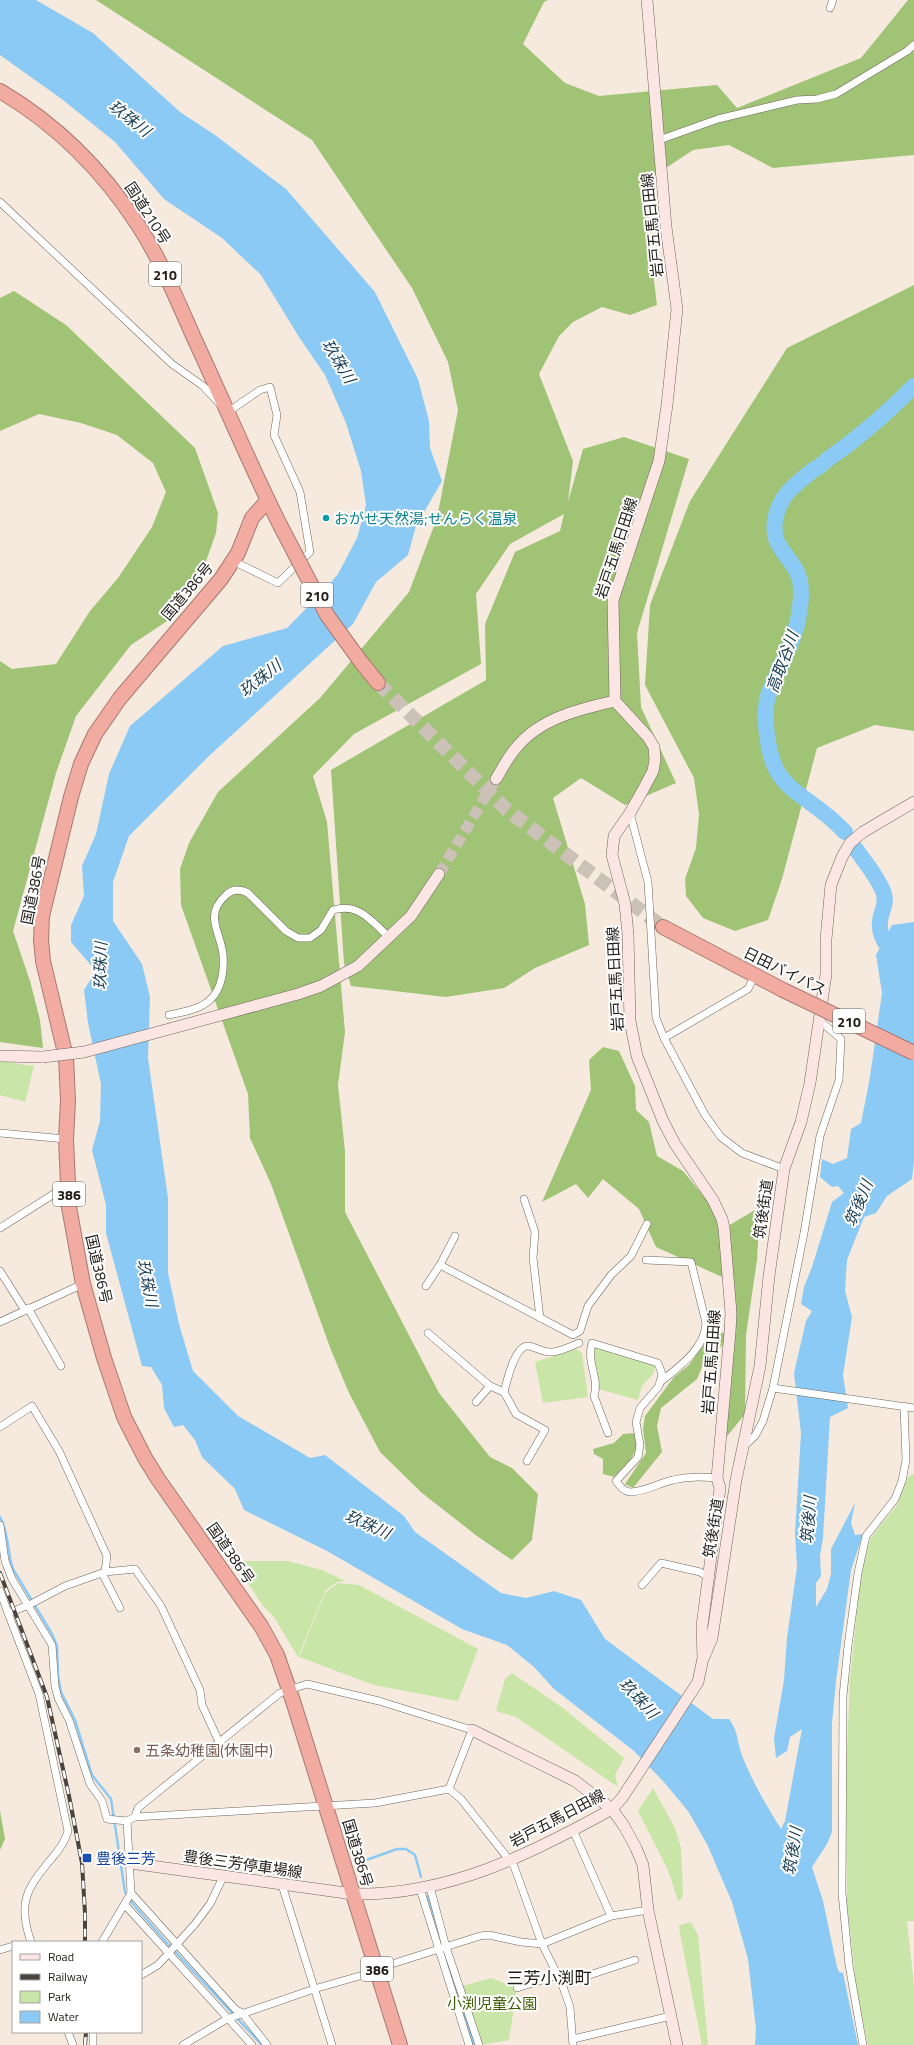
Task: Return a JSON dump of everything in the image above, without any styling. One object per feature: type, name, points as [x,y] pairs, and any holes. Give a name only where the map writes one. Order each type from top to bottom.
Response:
[{"type":"highway","name":"国道210号","points":[[0,92],[16,101],[57,132],[93,166],[116,194],[138,225],[154,252],[175,294],[268,500]]},
{"type":"highway","name":"国道386号","points":[[268,500],[252,518],[232,561],[221,578],[107,716],[87,750],[71,797],[44,905],[41,940],[45,973],[66,1057],[68,1101],[66,1139],[71,1219],[83,1284],[115,1393],[133,1436],[158,1479],[261,1626],[277,1655],[326,1806],[400,2045]]},
{"type":"highway","name":"210","points":[[268,500],[327,615],[378,683]]},
{"type":"highway","name":"日田バイパス","points":[[663,927],[783,990],[914,1053]]},
{"type":"main road","name":"岩戸五馬日田線","points":[[353,1894],[386,1894],[425,1888],[465,1878],[509,1860],[573,1830],[612,1809],[622,1798],[692,1692],[698,1682],[703,1658],[702,1626],[710,1578],[720,1488],[717,1478],[731,1313],[724,1228],[722,1219],[713,1200],[675,1144],[663,1121],[636,1049],[630,1021],[628,934],[625,904],[612,855],[614,836],[630,814],[653,771],[655,760],[654,747],[648,737],[615,701],[613,600],[659,461],[667,406],[677,309],[666,228],[647,0]]},
{"type":"main road","points":[[496,779],[517,747],[540,727],[571,711],[615,701]]},
{"type":"main road","name":"筑後街道","points":[[703,1658],[712,1638],[742,1448],[760,1366],[769,1276],[784,1169],[801,1122],[810,1084],[826,974],[826,939],[831,886],[842,857],[850,843],[863,832],[914,802]]},
{"type":"main road","points":[[0,1056],[43,1057],[84,1052],[298,994],[320,986],[358,966],[390,938],[411,916],[439,874]]},
{"type":"main road","points":[[472,1730],[575,1781],[612,1809],[636,1848],[643,1865],[648,1910],[677,2045]]},
{"type":"main road","name":"豊後三芳停車場線","points":[[130,1863],[353,1894]]},
{"type":"street","points":[[830,8],[833,0]]},
{"type":"street","points":[[659,140],[718,119],[797,100],[817,99],[836,94],[907,51],[914,45]]},
{"type":"street","points":[[0,202],[172,364],[203,386],[228,412],[260,390],[270,387],[277,415],[274,434],[300,492],[310,552],[278,583],[232,561]]},
{"type":"street","points":[[630,814],[648,882],[656,1018],[664,1038],[705,1115],[721,1136],[742,1153],[784,1169]]},
{"type":"street","points":[[169,1015],[202,1007],[217,991],[224,972],[223,953],[214,929],[215,913],[219,902],[228,893],[240,889],[248,893],[286,931],[298,938],[310,938],[321,930],[333,910],[344,907],[354,908],[368,918],[390,938]]},
{"type":"street","points":[[664,1038],[748,989],[755,975]]},
{"type":"street","points":[[742,1448],[755,1436],[763,1421],[773,1388],[804,1233],[820,1136],[839,1080],[842,1039],[819,1020]]},
{"type":"street","points":[[0,1133],[66,1139]]},
{"type":"street","points":[[0,1228],[68,1185]]},
{"type":"street","points":[[524,1199],[535,1232],[534,1258],[540,1318]]},
{"type":"street","points":[[573,1336],[580,1331],[588,1306],[612,1275],[631,1256],[647,1224]]},
{"type":"street","points":[[426,1286],[440,1265],[455,1236]]},
{"type":"street","points":[[646,1260],[691,1262],[706,1323],[705,1333],[698,1346],[686,1360],[660,1382]]},
{"type":"street","points":[[440,1265],[573,1336],[579,1343],[590,1350]]},
{"type":"street","points":[[0,1272],[26,1308],[60,1366]]},
{"type":"street","points":[[0,1322],[26,1308],[83,1284]]},
{"type":"street","points":[[428,1333],[490,1386],[504,1392],[516,1414],[545,1430],[527,1461]]},
{"type":"street","points":[[504,1392],[516,1354],[524,1347],[529,1346],[542,1352],[554,1352],[579,1343]]},
{"type":"street","points":[[608,1433],[594,1396],[597,1389],[589,1354],[592,1343],[658,1363],[662,1374],[659,1386],[640,1408],[636,1422],[640,1445],[638,1457],[616,1481],[622,1489],[630,1492],[679,1479],[692,1477],[717,1478]]},
{"type":"street","points":[[476,1402],[490,1386]]},
{"type":"street","points":[[773,1388],[914,1408]]},
{"type":"street","points":[[0,1427],[32,1406],[59,1451],[107,1556],[103,1572],[120,1608]]},
{"type":"street","points":[[863,2045],[849,1965],[842,1893],[843,1696],[850,1631],[866,1536],[895,1499],[902,1481],[906,1460],[904,1406]]},
{"type":"street","points":[[0,1525],[5,1561],[12,1579],[52,1645],[55,1686],[58,1698],[69,1720],[90,1784],[102,1801],[107,1819],[127,1821],[135,1817],[375,1803],[449,1789]]},
{"type":"street","points":[[642,1585],[661,1563],[700,1572],[710,1578]]},
{"type":"street","points":[[8,1613],[36,1602],[65,1586],[103,1572],[135,1570],[161,1606],[200,1690],[202,1705],[220,1744]]},
{"type":"street","points":[[0,1592],[39,1694],[68,1831],[65,1842],[34,1880],[25,1900],[25,1923],[29,1941]]},
{"type":"street","points":[[135,1817],[138,1808],[220,1744],[280,1693],[307,1684],[379,1701],[472,1730],[449,1789]]},
{"type":"street","points":[[449,1789],[461,1799],[514,1866],[542,1944],[558,1975],[570,2007],[573,2042],[671,2016]]},
{"type":"street","points":[[103,1941],[131,1893],[127,1821]]},
{"type":"street","points":[[573,1830],[611,1916]]},
{"type":"street","points":[[142,1974],[158,1965],[195,1924],[210,1904],[223,1877]]},
{"type":"street","points":[[282,1885],[332,2045]]},
{"type":"street","points":[[425,1888],[479,2045]]},
{"type":"street","points":[[425,1888],[438,1949],[469,2045]]},
{"type":"street","points":[[131,1893],[235,2009],[242,2013],[267,2045]]},
{"type":"street","points":[[125,1905],[252,2045]]},
{"type":"street","points":[[184,2045],[193,2043],[227,2018],[438,1949],[490,1935],[521,1942],[542,1944],[611,1916],[648,1910]]},
{"type":"street","points":[[0,1950],[12,1946]]},
{"type":"street","points":[[562,1984],[635,1960]]},
{"type":"street","points":[[516,1988],[558,1975]]},
{"type":"street","points":[[68,2033],[73,2045]]},
{"type":"street","points":[[92,2045],[93,2033]]},
{"type":"green space","points":[[96,0],[548,0],[544,2],[523,44],[565,83],[599,96],[717,85],[737,108],[861,58],[908,0],[914,0],[914,155],[773,168],[729,145],[693,150],[642,184],[657,305],[630,315],[602,307],[573,322],[559,336],[539,374],[573,461],[568,502],[583,449],[624,437],[689,459],[637,633],[641,707],[676,783],[625,805],[581,778],[553,798],[585,904],[589,945],[535,968],[504,988],[446,997],[351,986],[344,963],[331,770],[486,680],[485,624],[515,552],[560,531],[564,514],[510,544],[476,594],[481,664],[354,734],[313,776],[327,822],[345,1032],[338,1085],[345,1151],[345,1212],[439,1393],[490,1457],[512,1468],[538,1494],[532,1540],[512,1560],[477,1536],[422,1493],[380,1452],[349,1393],[331,1350],[271,1184],[250,1138],[248,1094],[181,905],[180,869],[189,843],[218,792],[320,698],[409,592],[437,518],[458,410],[448,362],[412,288],[312,140]]},
{"type":"green space","points":[[914,285],[914,731],[875,725],[817,748],[782,879],[768,920],[735,931],[703,918],[686,896],[685,879],[696,848],[699,814],[694,778],[645,685],[650,605],[690,501],[787,348]]},
{"type":"green space","points":[[14,291],[66,325],[195,448],[218,513],[216,533],[200,578],[173,617],[131,645],[76,716],[56,773],[13,931],[30,981],[40,1020],[43,1048],[0,1042],[0,661],[12,669],[56,664],[90,611],[118,578],[152,527],[166,492],[153,463],[117,435],[81,423],[39,414],[0,431],[0,298]]},
{"type":"green space","points":[[603,1047],[619,1051],[635,1086],[636,1110],[649,1122],[657,1156],[683,1171],[728,1226],[760,1207],[757,1260],[746,1335],[745,1414],[724,1440],[731,1281],[656,1247],[639,1209],[603,1179],[588,1198],[576,1184],[542,1202],[591,1090],[589,1060]]},
{"type":"green space","points":[[0,1061],[34,1066],[25,1102],[0,1095]]},
{"type":"green space","points":[[726,1332],[725,1344],[707,1355],[697,1379],[661,1408],[657,1426],[662,1452],[633,1488],[625,1484],[646,1453],[643,1429],[645,1416],[674,1377],[689,1365],[711,1335]]},
{"type":"green space","points":[[593,1346],[656,1364],[653,1374],[642,1386],[638,1400],[598,1389]]},
{"type":"green space","points":[[576,1349],[582,1353],[588,1397],[543,1403],[535,1362]]},
{"type":"green space","points":[[636,1433],[639,1445],[630,1460],[614,1477],[603,1474],[603,1459],[594,1454],[593,1449],[614,1443],[623,1434]]},
{"type":"green space","points":[[914,1474],[914,1921],[907,1921],[914,1985],[914,2045],[868,2045],[857,1992],[847,1904],[846,1778],[850,1679],[861,1572],[870,1539],[897,1505],[908,1477]]},
{"type":"green space","points":[[238,1561],[288,1561],[322,1570],[345,1581],[337,1582],[325,1591],[298,1657],[274,1617],[263,1606],[236,1565]]},
{"type":"green space","points":[[338,1583],[359,1585],[478,1649],[458,1701],[374,1685],[299,1657],[325,1593]]},
{"type":"green space","points":[[512,1673],[563,1708],[624,1758],[615,1775],[618,1787],[516,1717],[496,1711],[505,1679]]},
{"type":"green space","points":[[653,1788],[675,1828],[681,1848],[683,1893],[682,1898],[678,1901],[668,1870],[638,1811]]},
{"type":"green space","points":[[0,1811],[5,1839],[0,1850]]},
{"type":"green space","points":[[691,1922],[698,1935],[708,2045],[702,2045],[680,1934],[679,1925]]},
{"type":"green space","name":"小渕児童公園","points":[[491,1978],[517,1988],[509,2040],[481,2045],[462,1986]]},
{"type":"water","points":[[0,0],[36,0],[93,33],[180,112],[215,135],[286,189],[375,292],[418,379],[429,421],[430,448],[442,481],[416,526],[408,555],[376,582],[353,624],[209,756],[129,836],[113,882],[113,921],[142,964],[150,997],[148,1058],[168,1198],[168,1273],[179,1324],[193,1371],[238,1416],[310,1458],[325,1455],[404,1516],[415,1532],[501,1593],[526,1598],[554,1591],[581,1600],[605,1639],[713,1719],[729,1719],[735,1729],[741,1753],[751,1777],[781,1829],[785,1821],[802,1729],[790,1737],[787,1751],[776,1758],[774,1738],[784,1680],[787,1638],[797,1567],[795,1533],[801,1433],[794,1373],[806,1321],[812,1311],[801,1304],[804,1287],[812,1267],[832,1202],[844,1193],[838,1186],[832,1187],[820,1177],[822,1159],[833,1164],[847,1158],[851,1129],[861,1123],[870,1077],[882,993],[876,955],[892,925],[914,922],[914,1161],[912,1179],[887,1196],[876,1213],[864,1217],[847,1260],[845,1291],[852,1317],[843,1375],[848,1408],[830,1417],[823,1538],[820,1556],[821,1576],[816,1583],[816,1607],[827,1589],[831,1574],[831,1549],[855,1503],[851,1523],[855,1535],[863,1534],[851,1570],[836,1681],[832,1723],[832,1832],[827,1844],[812,1867],[823,1901],[837,1967],[839,1972],[843,1973],[858,2045],[755,2045],[756,2029],[748,1959],[732,1902],[707,1844],[688,1811],[663,1781],[634,1751],[554,1689],[534,1667],[507,1645],[462,1629],[327,1551],[244,1510],[235,1489],[202,1457],[195,1440],[183,1425],[174,1427],[164,1408],[162,1385],[151,1367],[142,1366],[106,1233],[106,1205],[92,1150],[100,1121],[101,1084],[88,1023],[84,990],[96,971],[71,942],[71,925],[84,896],[82,866],[96,834],[109,774],[130,726],[223,646],[287,628],[338,574],[357,538],[366,505],[361,471],[346,423],[325,375],[299,337],[261,275],[222,238],[164,199],[115,142],[63,100],[0,55]]},
{"type":"waterway","name":"高取谷川","points":[[845,832],[784,781],[772,759],[766,730],[767,701],[794,634],[799,614],[801,594],[800,579],[795,568],[782,551],[776,538],[775,521],[780,504],[794,486],[862,434],[914,386]]},
{"type":"waterway","name":"高取谷川","points":[[856,849],[875,876],[884,894],[884,905],[880,921],[882,937],[891,951],[914,975]]},
{"type":"waterway","points":[[0,1517],[5,1529],[13,1569],[52,1634],[57,1646],[58,1676],[61,1692],[75,1720],[92,1775],[111,1799],[125,1892],[132,1903],[168,1944],[262,2045]]},
{"type":"waterway","points":[[358,1863],[397,1849],[406,1849],[415,1855],[421,1877]]},
{"type":"waterway","points":[[428,1896],[474,2045]]},
{"type":"tunnel","points":[[378,683],[507,810],[663,927]]},
{"type":"tunnel","points":[[439,874],[496,779]]},
{"type":"railway","points":[[0,1573],[47,1697],[82,1863],[85,1941]]},
{"type":"railway","points":[[85,2045],[86,2033]]},
{"type":"place","name":"おがせ天然湯;せんらく温泉","points":[[326,518]]},
{"type":"place","name":"五条幼稚園(休園中)","points":[[137,1750]]},
{"type":"place","name":"豊後三芳","points":[[87,1858]]},
{"type":"district","name":"三芳小渕町","points":[[549,1978]]},
{"type":"water label","name":"玖珠川","points":[[130,118]]},
{"type":"water label","name":"玖珠川","points":[[339,361]]},
{"type":"water label","name":"玖珠川","points":[[260,678]]},
{"type":"water label","name":"玖珠川","points":[[100,966]]},
{"type":"water label","name":"筑後川","points":[[858,1203]]},
{"type":"water label","name":"玖珠川","points":[[148,1283]]},
{"type":"water label","name":"筑後川","points":[[808,1520]]},
{"type":"water label","name":"玖珠川","points":[[368,1524]]},
{"type":"water label","name":"玖珠川","points":[[639,1698]]},
{"type":"water label","name":"筑後川","points":[[792,1851]]}]
